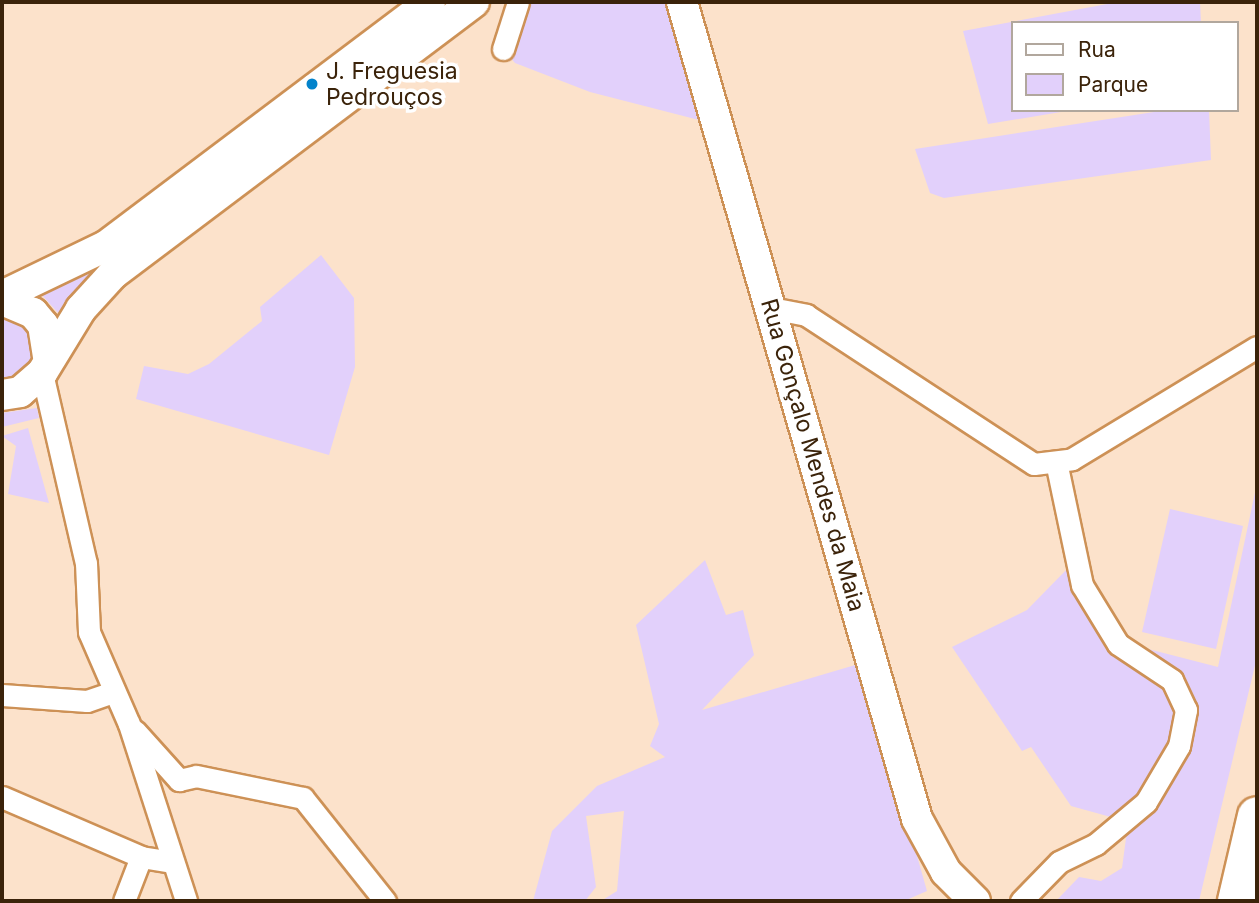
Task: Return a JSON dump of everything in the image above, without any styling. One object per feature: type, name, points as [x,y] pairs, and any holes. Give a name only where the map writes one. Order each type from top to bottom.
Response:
[{"type":"highway","points":[[1237,901],[1257,817]]},
{"type":"main road","points":[[2,298],[106,246],[430,2]]},
{"type":"main road","points":[[2,395],[20,392],[45,365],[113,274],[474,2]]},
{"type":"main road","name":"Rua Gonçalo Mendes da Maia","points":[[682,2],[917,819],[946,872],[970,900]]},
{"type":"main road","points":[[2,298],[33,313],[43,325],[45,365]]},
{"type":"street","points":[[503,49],[517,2]]},
{"type":"street","points":[[771,308],[806,315],[1020,460],[1057,466],[1257,347]]},
{"type":"street","points":[[45,365],[86,563],[89,632],[129,724],[186,901]]},
{"type":"street","points":[[1021,901],[1059,862],[1096,844],[1146,802],[1179,746],[1186,710],[1172,680],[1118,644],[1082,585],[1057,466]]},
{"type":"street","points":[[2,695],[88,701],[113,692]]},
{"type":"street","points":[[129,724],[179,780],[196,776],[303,798],[385,901]]},
{"type":"street","points":[[2,797],[141,857],[172,862]]},
{"type":"street","points":[[124,901],[141,857]]},
{"type":"green space","points":[[445,2],[457,2],[60,315],[40,293],[99,263]]},
{"type":"green space","points":[[529,2],[667,2],[699,120],[590,92],[515,63],[509,56]]},
{"type":"green space","points":[[1118,2],[1200,2],[1201,21],[1016,21]]},
{"type":"green space","points":[[1010,22],[1010,112],[1061,112],[988,124],[963,31]]},
{"type":"green space","points":[[1154,112],[1209,112],[1211,160],[944,198],[930,193],[915,149]]},
{"type":"green space","points":[[321,255],[354,298],[355,367],[329,455],[136,399],[144,366],[188,374],[209,364],[262,321],[260,307]]},
{"type":"green space","points":[[2,316],[25,325],[34,355],[22,373],[3,380]]},
{"type":"green space","points":[[37,408],[39,418],[2,427],[2,413]]},
{"type":"green space","points":[[28,428],[49,503],[8,494],[16,446],[2,436]]},
{"type":"green space","points":[[1257,483],[1257,657],[1199,901],[1056,901],[1079,877],[1101,881],[1122,868],[1127,831],[1192,703],[1121,642],[1218,667]]},
{"type":"green space","points":[[1170,509],[1243,526],[1216,649],[1142,632]]},
{"type":"green space","points":[[705,560],[726,615],[743,610],[754,655],[702,710],[862,663],[927,891],[904,901],[601,901],[617,891],[624,811],[586,816],[596,887],[585,901],[533,901],[552,831],[597,786],[665,757],[650,746],[659,724],[636,625]]},
{"type":"green space","points":[[1071,565],[1074,583],[1175,697],[1177,732],[1156,776],[1118,819],[1071,806],[1031,747],[1022,751],[952,647],[1027,610]]},
{"type":"place","name":"J. Freguesia Pedrouços","points":[[312,84]]}]
